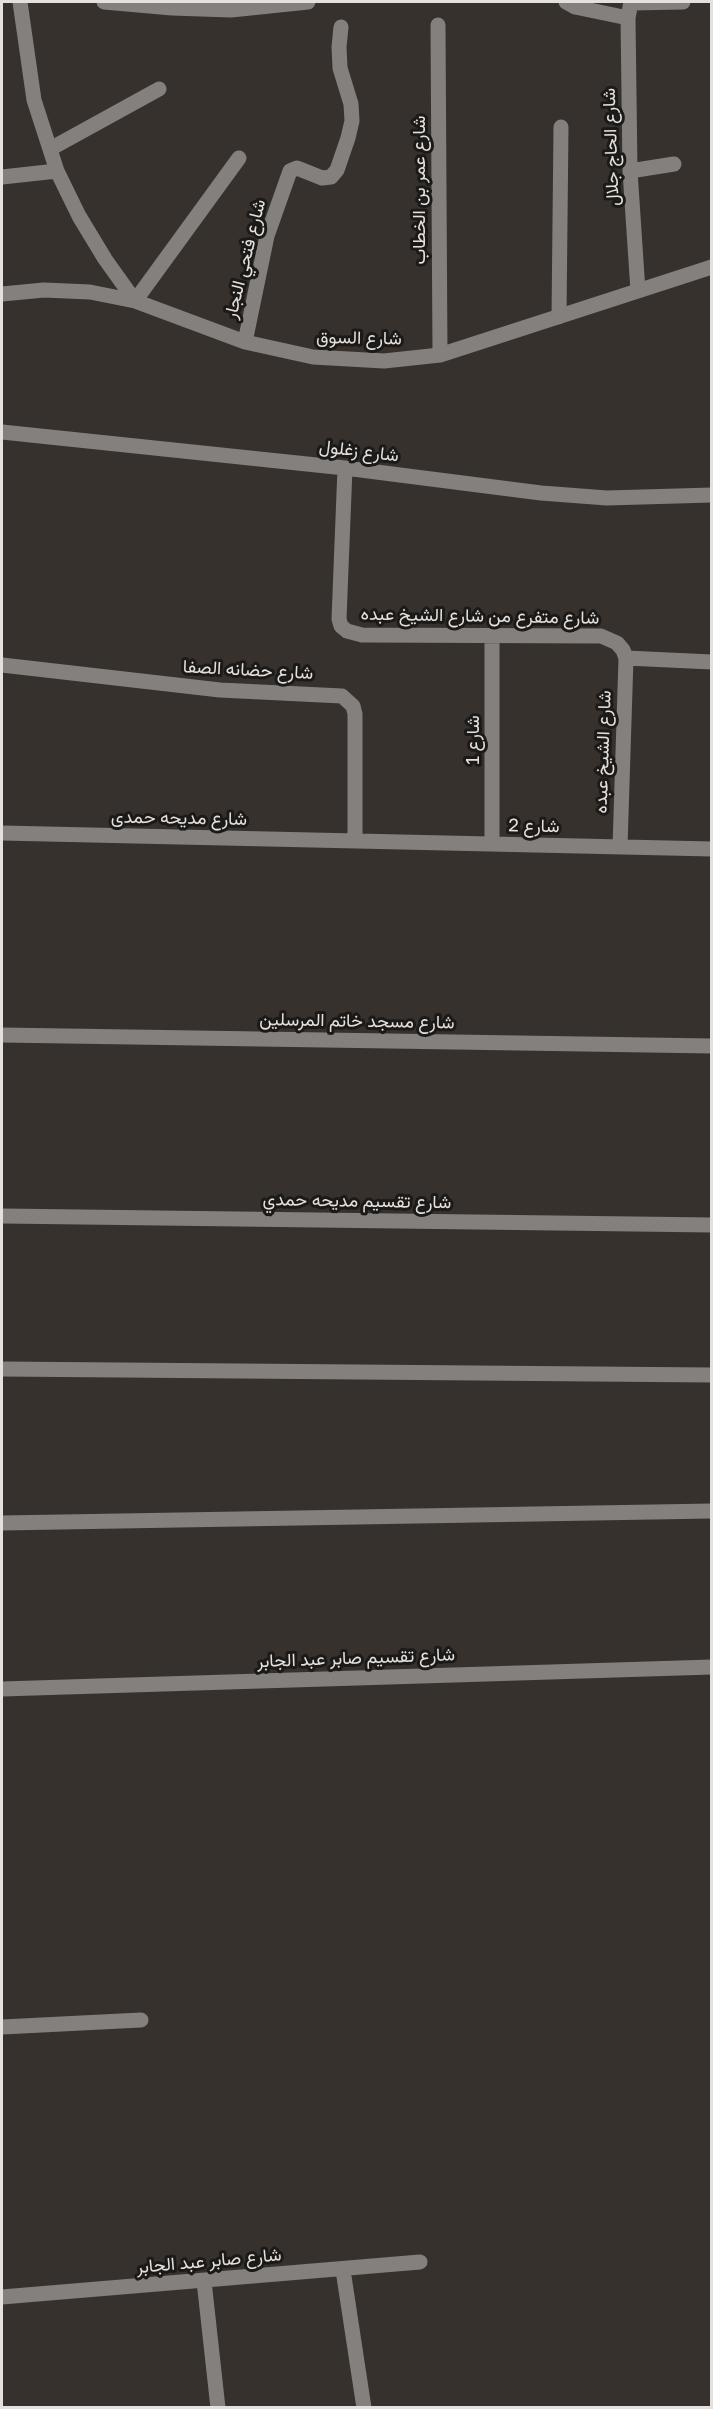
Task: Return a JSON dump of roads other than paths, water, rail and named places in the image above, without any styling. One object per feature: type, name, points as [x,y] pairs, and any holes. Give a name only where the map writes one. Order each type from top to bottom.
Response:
[{"type":"street","points":[[20,2],[34,100],[57,171],[89,234],[135,301],[239,158]]},
{"type":"street","points":[[104,2],[231,10],[308,2]]},
{"type":"street","points":[[566,2],[575,7],[630,7],[683,2]]},
{"type":"street","name":"شارع الحاج جلال","points":[[630,7],[630,171],[638,291]]},
{"type":"street","name":"شارع عمر بن الخطاب","points":[[438,25],[440,355]]},
{"type":"street","name":"شارع فتحي النجار","points":[[245,342],[267,236],[290,171],[297,168],[322,178],[331,177],[337,170],[348,138],[352,121],[351,104],[340,68],[341,27]]},
{"type":"street","points":[[50,149],[159,89]]},
{"type":"street","points":[[559,317],[561,127]]},
{"type":"street","points":[[630,171],[674,164]]},
{"type":"street","points":[[2,177],[57,171]]},
{"type":"street","name":"شارع السوق","points":[[2,294],[44,290],[90,292],[135,301],[245,342],[314,357],[384,361],[440,355],[711,267]]},
{"type":"street","name":"شارع زغلول","points":[[2,432],[345,468],[541,493],[607,498],[711,495]]},
{"type":"street","name":"شارع متفرع من شارع الشيخ عبده","points":[[345,468],[339,619],[342,626],[354,635],[601,636],[617,643],[626,658]]},
{"type":"street","name":"شارع 1","points":[[492,636],[492,844]]},
{"type":"street","points":[[626,658],[711,662]]},
{"type":"street","name":"شارع الشيخ عبده","points":[[620,847],[626,658]]},
{"type":"street","name":"شارع حضانه الصفا","points":[[2,665],[220,690],[342,696],[349,700],[356,714],[355,842]]},
{"type":"street","name":"شارع مديحه حمدى","points":[[2,833],[355,842]]},
{"type":"street","name":"شارع 2","points":[[355,842],[711,849]]},
{"type":"street","name":"شارع مسجد خاتم المرسلين","points":[[2,1035],[711,1046]]},
{"type":"street","name":"شارع تقسيم مديحه حمدي","points":[[2,1216],[711,1225]]},
{"type":"street","points":[[2,1369],[711,1376]]},
{"type":"street","points":[[2,1523],[711,1510]]},
{"type":"street","name":"شارع تقسيم صابر عبد الجابر","points":[[2,1689],[711,1667]]},
{"type":"street","points":[[2,2027],[141,2020]]},
{"type":"street","name":"شارع صابر عبد الجابر","points":[[2,2297],[420,2262]]},
{"type":"street","points":[[343,2270],[364,2408]]},
{"type":"street","points":[[204,2281],[218,2408]]}]
